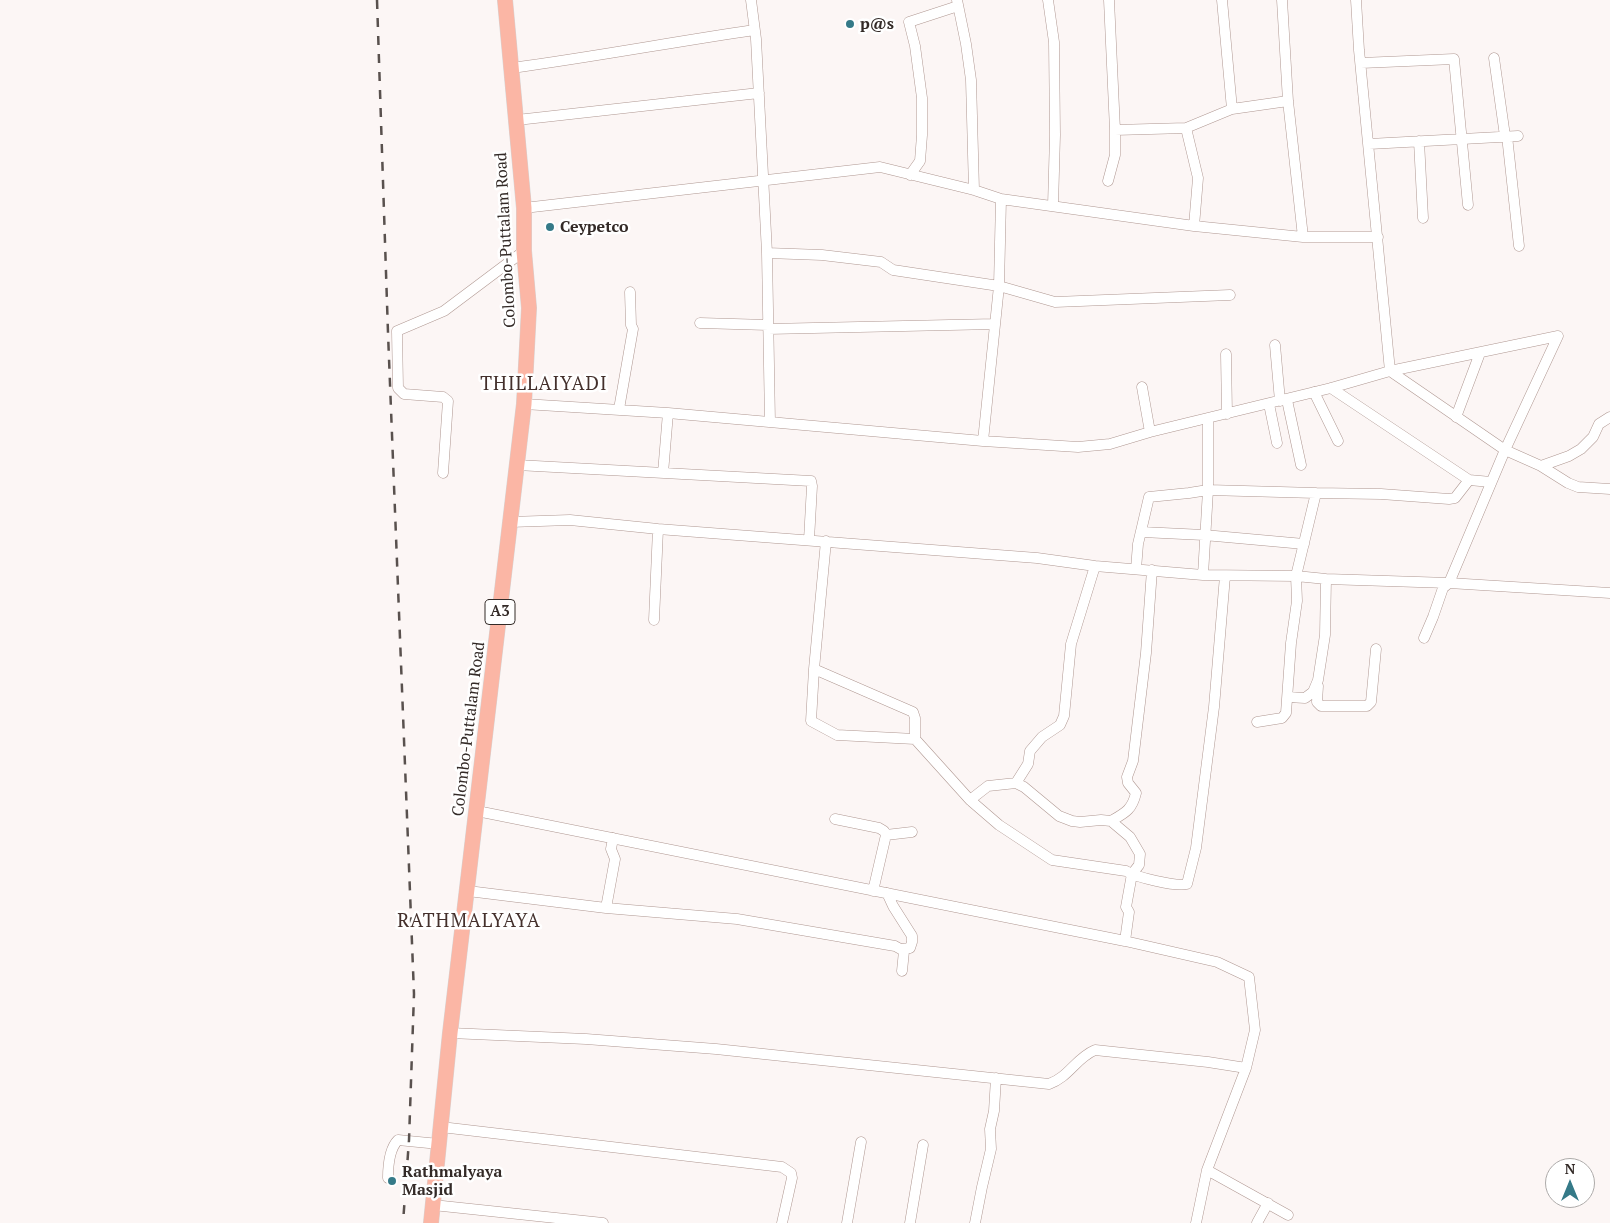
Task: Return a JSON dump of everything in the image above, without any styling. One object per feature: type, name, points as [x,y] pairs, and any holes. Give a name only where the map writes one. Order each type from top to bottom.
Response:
[{"type":"highway","name":"Colombo-Puttalam Road","points":[[431,1223],[450,1033],[524,404],[529,308],[524,251],[524,208],[506,0]]},
{"type":"street","points":[[751,0],[756,39],[767,253],[770,422]]},
{"type":"street","points":[[1048,0],[1054,42],[1055,135],[1053,206]]},
{"type":"street","points":[[1108,181],[1115,155],[1109,0]]},
{"type":"street","points":[[1222,0],[1232,109]]},
{"type":"street","points":[[1282,0],[1288,100],[1302,237]]},
{"type":"street","points":[[1356,0],[1390,371]]},
{"type":"street","points":[[910,175],[920,161],[922,98],[909,22],[958,3],[971,80],[974,190]]},
{"type":"street","points":[[512,68],[567,61],[664,43],[754,30]]},
{"type":"street","points":[[1494,58],[1510,136],[1518,246]]},
{"type":"street","points":[[1361,63],[1454,60],[1468,204]]},
{"type":"street","points":[[517,120],[759,93]]},
{"type":"street","points":[[1115,130],[1186,128],[1232,109],[1288,100]]},
{"type":"street","points":[[1186,128],[1198,178],[1194,226]]},
{"type":"street","points":[[1368,144],[1510,136]]},
{"type":"street","points":[[1419,141],[1424,218]]},
{"type":"street","points":[[524,208],[880,167],[974,190],[1001,199],[1194,226],[1302,237],[1378,237]]},
{"type":"street","points":[[983,441],[999,286],[1001,199]]},
{"type":"street","points":[[443,473],[448,401],[443,397],[404,394],[398,388],[397,331],[444,312],[524,251]]},
{"type":"street","points":[[767,253],[822,255],[881,262],[893,270],[999,286],[1055,302],[1230,295]]},
{"type":"street","points":[[619,410],[634,329],[631,325],[630,292]]},
{"type":"street","points":[[700,323],[768,327],[995,324]]},
{"type":"street","points":[[524,404],[668,413],[983,441],[1078,447],[1110,444],[1150,432],[1331,388],[1390,371],[1558,336],[1490,482],[1449,583],[1443,588],[1424,638]]},
{"type":"street","points":[[1275,345],[1284,400],[1301,465]]},
{"type":"street","points":[[1456,416],[1480,353]]},
{"type":"street","points":[[1226,354],[1227,414]]},
{"type":"street","points":[[1390,371],[1505,450],[1541,466],[1578,487],[1610,489]]},
{"type":"street","points":[[1142,387],[1150,432]]},
{"type":"street","points":[[1331,388],[1469,480],[1490,482]]},
{"type":"street","points":[[1314,392],[1338,441]]},
{"type":"street","points":[[1269,404],[1277,443]]},
{"type":"street","points":[[663,473],[668,413]]},
{"type":"street","points":[[1541,466],[1569,456],[1581,449],[1593,437],[1599,424],[1610,417]]},
{"type":"street","points":[[1202,575],[1208,490],[1208,418]]},
{"type":"street","points":[[517,465],[811,481],[809,540]]},
{"type":"street","points":[[1136,569],[1138,544],[1149,497],[1208,490],[1381,494],[1450,499],[1455,498],[1469,480]]},
{"type":"street","points":[[1257,722],[1282,718],[1286,713],[1291,643],[1297,601],[1296,576],[1316,493]]},
{"type":"street","points":[[510,522],[570,520],[658,529],[1037,558],[1095,566],[1202,575],[1296,576],[1610,592]]},
{"type":"street","points":[[654,620],[658,529]]},
{"type":"street","points":[[1142,532],[1204,535],[1304,544]]},
{"type":"street","points":[[826,542],[811,721],[837,735],[915,739]]},
{"type":"street","points":[[1016,783],[1028,764],[1030,751],[1042,737],[1060,725],[1064,716],[1071,644],[1095,566]]},
{"type":"street","points":[[1111,821],[1129,811],[1136,793],[1128,783],[1127,777],[1133,761],[1146,653],[1152,570]]},
{"type":"street","points":[[814,669],[913,712],[915,718],[915,739],[970,800],[999,825],[1052,860],[1126,870],[1132,874],[1182,886],[1187,884],[1196,848],[1214,706],[1225,576]]},
{"type":"street","points":[[1326,578],[1325,635],[1318,680],[1317,702],[1321,706],[1367,706],[1370,702],[1376,649]]},
{"type":"street","points":[[1288,697],[1305,698],[1312,692],[1318,680]]},
{"type":"street","points":[[970,800],[988,786],[1016,783],[1024,787],[1059,816],[1080,822],[1111,821],[1130,837],[1140,854],[1139,865],[1132,874],[1126,907],[1129,912],[1125,941]]},
{"type":"street","points":[[477,811],[1125,941],[1217,962],[1249,977],[1255,1030],[1246,1068],[1207,1170],[1196,1223]]},
{"type":"street","points":[[835,819],[879,828],[884,831],[886,835],[873,890]]},
{"type":"street","points":[[886,835],[912,832]]},
{"type":"street","points":[[606,908],[615,859],[611,849],[613,838]]},
{"type":"street","points":[[468,891],[606,908],[737,919],[894,946],[901,949],[910,948],[912,936],[887,893]]},
{"type":"street","points":[[901,949],[904,951],[902,971]]},
{"type":"street","points":[[450,1033],[586,1039],[716,1049],[1049,1084],[1060,1080],[1087,1054],[1095,1050],[1246,1068]]},
{"type":"street","points":[[975,1223],[992,1149],[990,1129],[994,1111],[996,1078]]},
{"type":"street","points":[[441,1127],[782,1167],[791,1173],[792,1178],[782,1223]]},
{"type":"street","points":[[388,1178],[388,1163],[394,1144],[398,1140],[439,1144]]},
{"type":"street","points":[[847,1223],[861,1142]]},
{"type":"street","points":[[910,1223],[923,1146]]},
{"type":"street","points":[[1207,1170],[1288,1215]]},
{"type":"street","points":[[1257,1223],[1268,1204]]},
{"type":"street","points":[[433,1205],[603,1223]]},
{"type":"railway","points":[[377,0],[414,994],[409,1140],[403,1223]]},
{"type":"place","name":"p@s","points":[[850,24]]},
{"type":"place","name":"Ceypetco","points":[[550,227]]},
{"type":"place","name":"Rathmalyaya Masjid","points":[[392,1181]]},
{"type":"district","name":"THILLAIYADI","points":[[544,385]]},
{"type":"district","name":"RATHMALYAYA","points":[[469,922]]}]
